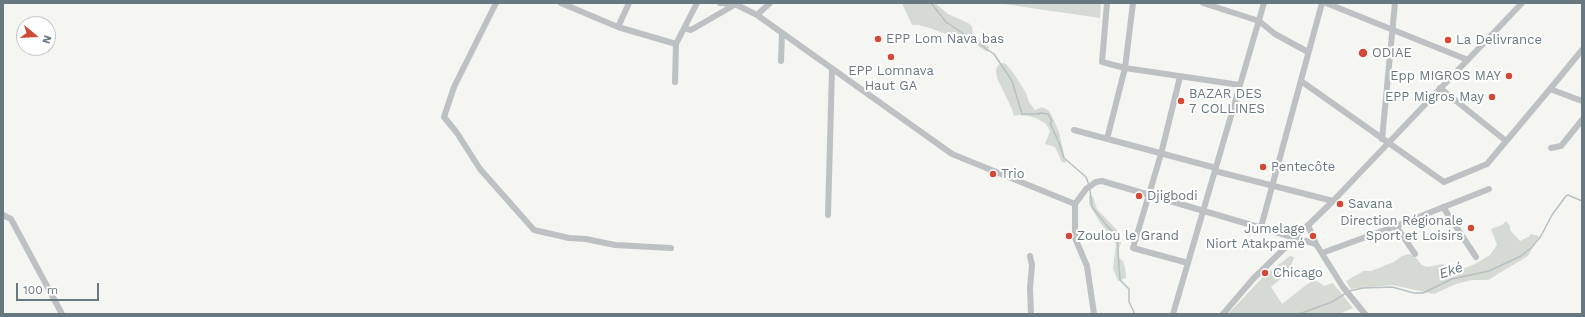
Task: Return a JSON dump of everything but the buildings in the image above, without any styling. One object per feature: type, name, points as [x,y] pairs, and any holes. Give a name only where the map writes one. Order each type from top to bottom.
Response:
[{"type":"street","points":[[496,3],[454,87],[444,117],[457,133],[480,169],[534,230],[569,238],[586,239],[615,245],[671,248]]},
{"type":"street","points":[[561,3],[568,4],[618,27],[676,44]]},
{"type":"street","points":[[618,27],[629,3]]},
{"type":"street","points":[[675,82],[676,44],[697,3]]},
{"type":"street","points":[[720,3],[736,4],[757,16],[952,154],[1075,204]]},
{"type":"street","points":[[757,16],[770,3]]},
{"type":"street","points":[[1107,3],[1102,62],[1125,68],[1240,85]]},
{"type":"street","points":[[1107,139],[1125,68],[1133,3]]},
{"type":"street","points":[[1203,3],[1259,21],[1275,34],[1308,52]]},
{"type":"street","points":[[1174,314],[1264,3]]},
{"type":"street","points":[[1261,228],[1322,3]]},
{"type":"street","points":[[1326,3],[1468,60]]},
{"type":"street","points":[[1385,141],[1395,3]]},
{"type":"street","points":[[1223,314],[1253,279],[1333,201],[1385,141],[1468,60],[1522,3]]},
{"type":"street","points":[[684,28],[691,30],[736,4]]},
{"type":"street","points":[[781,61],[782,33]]},
{"type":"street","points":[[1301,81],[1444,182],[1487,164],[1582,50]]},
{"type":"street","points":[[828,215],[832,69]]},
{"type":"street","points":[[1180,77],[1161,154],[1133,248],[1188,263]]},
{"type":"street","points":[[1440,88],[1506,141]]},
{"type":"street","points":[[1550,89],[1582,101]]},
{"type":"street","points":[[1551,148],[1561,146],[1582,120]]},
{"type":"street","points":[[1074,130],[1333,201]]},
{"type":"street","points":[[1094,314],[1087,266],[1075,238],[1075,204],[1088,187],[1096,182],[1102,181],[1149,194],[1295,239],[1316,244]]},
{"type":"street","points":[[1322,253],[1396,226],[1489,189]]},
{"type":"street","points":[[1443,207],[1476,256]]},
{"type":"street","points":[[3,215],[11,219],[62,314]]},
{"type":"street","points":[[1308,225],[1316,244],[1343,287],[1355,301],[1363,314]]},
{"type":"street","points":[[1396,226],[1415,254]]},
{"type":"street","points":[[1030,256],[1032,266],[1030,288],[1031,314]]},
{"type":"shaded area","points":[[902,3],[935,3],[948,14],[972,26],[973,36],[989,47],[987,52],[974,43],[969,42],[961,44],[954,37],[930,28],[912,25]]},
{"type":"shaded area","points":[[997,3],[1101,3],[1100,18]]},
{"type":"shaded area","points":[[1003,63],[1006,64],[1014,74],[1035,110],[1042,107],[1048,110],[1051,114],[1059,132],[1066,163],[1062,162],[1055,147],[1045,144],[1050,131],[1046,124],[1029,116],[1014,116],[997,78],[996,70],[998,65]]},
{"type":"shaded area","points":[[1089,195],[1093,197],[1097,209],[1116,229],[1120,237],[1121,243],[1119,248],[1119,258],[1123,261],[1126,278],[1118,281],[1113,269],[1116,245],[1114,239],[1101,224],[1089,204]]},
{"type":"shaded area","points":[[1506,221],[1510,226],[1510,230],[1520,241],[1531,234],[1539,236],[1528,256],[1488,280],[1472,280],[1456,284],[1434,294],[1392,285],[1351,289],[1346,281],[1364,271],[1371,271],[1394,262],[1402,256],[1410,254],[1422,265],[1427,267],[1442,264],[1460,270],[1475,264],[1490,255],[1497,245],[1491,229],[1502,225]]},
{"type":"shaded area","points":[[1290,256],[1294,257],[1289,272],[1271,287],[1282,304],[1314,279],[1324,286],[1333,283],[1353,308],[1339,314],[1228,314],[1265,275]]},
{"type":"waterway","points":[[931,3],[946,22],[994,54],[1012,81],[1022,114],[1048,114],[1052,121],[1050,123],[1064,158],[1086,177],[1089,185]]},
{"type":"waterway","points":[[1090,189],[1092,207],[1108,227],[1117,235],[1120,280],[1129,289],[1129,302],[1135,314]]},
{"type":"waterway","name":"Eké","points":[[1349,291],[1363,288],[1392,287],[1414,293],[1423,293],[1452,279],[1489,271],[1521,256],[1532,247],[1541,236],[1552,215],[1566,196],[1568,195],[1582,201]]},
{"type":"waterway","name":"Eké","points":[[1299,314],[1332,302],[1346,293]]},
{"type":"place","name":"EPP Lom Nava bas","points":[[878,39]]},
{"type":"place","name":"La Delivrance","points":[[1448,40]]},
{"type":"place","name":"ODIAE","points":[[1363,53]]},
{"type":"place","name":"EPP Lomnava Haut GA","points":[[891,57]]},
{"type":"place","name":"Epp MIGROS MAY","points":[[1509,76]]},
{"type":"place","name":"EPP Migros May","points":[[1492,97]]},
{"type":"place","name":"BAZAR DES 7 COLLINES","points":[[1181,101]]},
{"type":"place","name":"Pentecôte","points":[[1263,167]]},
{"type":"place","name":"Trio","points":[[993,174]]},
{"type":"place","name":"Djigbodi","points":[[1139,196]]},
{"type":"place","name":"Savana","points":[[1340,204]]},
{"type":"place","name":"Direction Régionale Sport et Loisirs","points":[[1471,228]]},
{"type":"place","name":"Zoulou le Grand","points":[[1069,236]]},
{"type":"place","name":"Jumelage Niort Atakpamé","points":[[1313,236]]},
{"type":"place","name":"Chicago","points":[[1265,273]]}]
